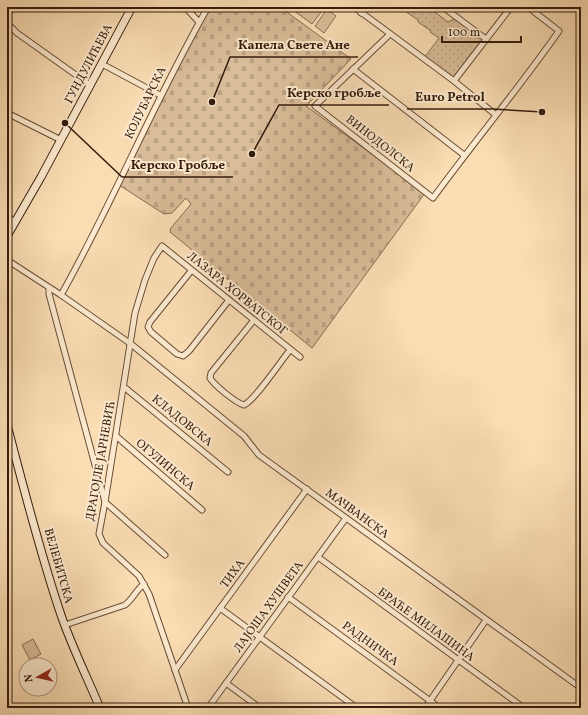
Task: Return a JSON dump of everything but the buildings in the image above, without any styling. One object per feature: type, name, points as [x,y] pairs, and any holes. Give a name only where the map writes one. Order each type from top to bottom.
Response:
[{"type":"street","points":[[7,14],[14,7]]},
{"type":"street","name":"ГУНДУЛИЋЕВА","points":[[7,236],[61,140],[132,7]]},
{"type":"street","points":[[185,7],[199,22]]},
{"type":"street","name":"КОЛУБАРСКА","points":[[61,295],[79,263],[113,195],[160,95],[208,7]]},
{"type":"street","points":[[354,7],[454,81],[496,115]]},
{"type":"street","points":[[361,12],[366,7]]},
{"type":"street","points":[[443,7],[486,39]]},
{"type":"street","points":[[454,81],[511,7]]},
{"type":"street","points":[[390,34],[353,69],[464,155],[525,78],[559,31],[528,7]]},
{"type":"street","points":[[7,23],[17,33],[90,85]]},
{"type":"street","points":[[102,64],[160,95]]},
{"type":"street","name":"ВИНОДОЛСКА","points":[[353,69],[315,106],[433,198],[464,155]]},
{"type":"street","points":[[7,113],[61,140]]},
{"type":"street","points":[[7,216],[15,222]]},
{"type":"street","name":"ЛАЗАРА ХОРВАТСКОГ","points":[[162,246],[191,271],[300,357]]},
{"type":"street","name":"ДРАГОЈЛЕ ЈАРНЕВИЋ","points":[[162,246],[154,258],[145,280],[135,313],[109,480],[99,532],[103,544],[139,576],[144,584],[154,608],[188,708]]},
{"type":"street","name":"МАЧВАНСКА","points":[[7,260],[61,295],[131,344],[244,436],[259,455],[581,688]]},
{"type":"street","points":[[191,271],[150,322],[148,327],[151,332],[178,354],[183,356],[189,351],[229,300]]},
{"type":"street","points":[[49,288],[49,294],[105,502],[165,555]]},
{"type":"street","points":[[254,320],[215,368],[210,378],[214,384],[240,404],[244,405],[254,396],[290,350]]},
{"type":"street","name":"КЛАДОВСКА","points":[[124,387],[228,472]]},
{"type":"street","name":"ВЕЛЕБИТСКА","points":[[7,425],[40,547],[65,625],[100,708]]},
{"type":"street","name":"ОГУЛИНСКА","points":[[116,436],[202,510]]},
{"type":"street","points":[[99,480],[104,482],[109,480]]},
{"type":"street","name":"ТИХА","points":[[174,670],[307,489]]},
{"type":"street","name":"ЛАЈОША ХУШВЕТА","points":[[208,708],[346,518]]},
{"type":"street","name":"БРАЋЕ МИЛАШИНА","points":[[318,557],[524,708]]},
{"type":"street","points":[[65,625],[125,605],[144,584]]},
{"type":"street","name":"РАДНИЧКА","points":[[288,597],[440,708]]},
{"type":"street","points":[[220,608],[357,708]]},
{"type":"street","points":[[425,708],[486,620]]},
{"type":"street","points":[[226,683],[260,708]]},
{"type":"green space","points":[[207,7],[280,7],[351,59],[306,106],[425,193],[312,348],[170,232],[171,228],[191,204],[186,198],[172,213],[164,214],[119,185]]},
{"type":"green space","points":[[289,7],[316,7],[322,11],[312,24]]},
{"type":"green space","points":[[399,7],[428,7],[448,22],[456,18],[484,39],[454,80],[424,58],[439,38],[418,22],[418,20]]},
{"type":"green space","points":[[327,9],[336,16],[324,33],[315,26]]},
{"type":"green space","points":[[33,639],[41,654],[36,657],[28,657],[22,645]]},
{"type":"place","name":"Капела Свете Ане","points":[[212,102]]},
{"type":"place","name":"Euro Petrol","points":[[542,112]]},
{"type":"place","name":"Керско Гробље","points":[[65,123]]},
{"type":"place","name":"Керско гробље","points":[[252,154]]}]
